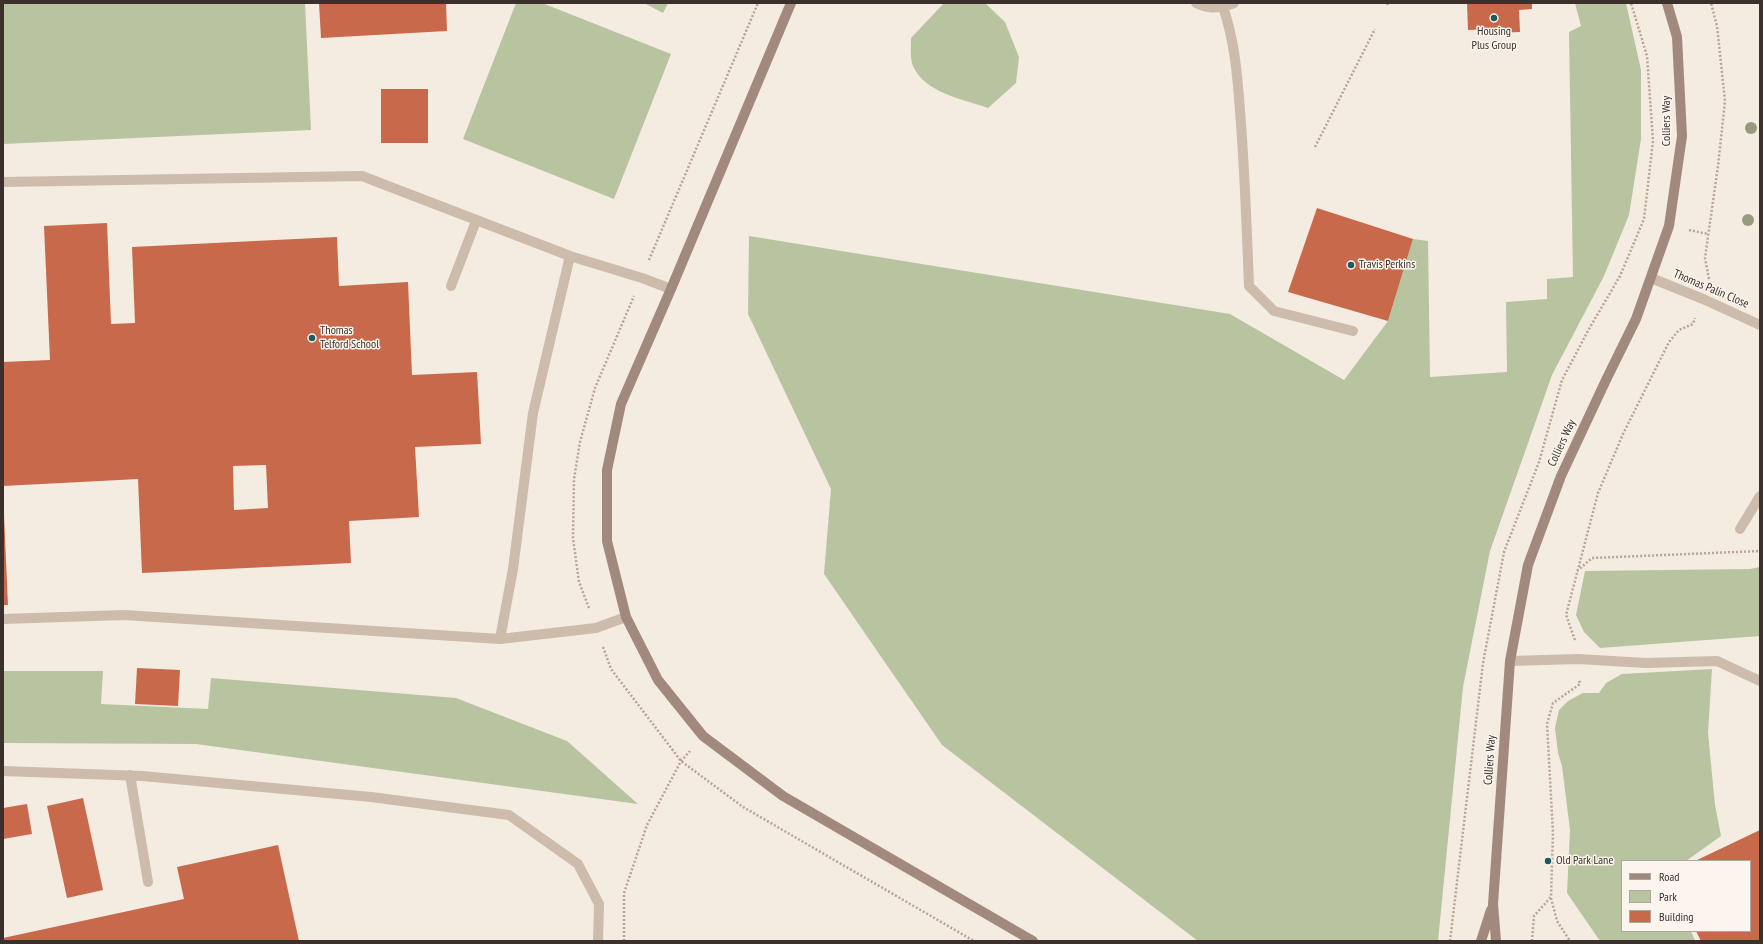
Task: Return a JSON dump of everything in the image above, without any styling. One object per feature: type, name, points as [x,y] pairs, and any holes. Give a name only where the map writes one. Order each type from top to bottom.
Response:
[{"type":"street","points":[[791,3],[671,290],[621,404],[607,470],[607,541],[626,617],[658,680],[703,736],[783,796],[1033,941]]},
{"type":"street","points":[[1196,3],[1211,8],[1223,7],[1234,3]]},
{"type":"street","name":"Colliers Way","points":[[1496,941],[1493,904],[1510,661],[1528,565],[1561,476],[1636,319],[1669,226],[1682,136],[1677,37],[1667,3]]},
{"type":"street","points":[[1223,7],[1230,28],[1238,81],[1249,286],[1274,311],[1353,331]]},
{"type":"street","points":[[3,182],[362,176],[570,256],[642,278],[671,290]]},
{"type":"street","points":[[452,286],[476,221]]},
{"type":"street","points":[[500,638],[513,569],[533,413],[570,256]]},
{"type":"street","name":"Thomas Palin Close","points":[[1650,278],[1703,299],[1760,325]]},
{"type":"street","points":[[1740,529],[1760,496]]},
{"type":"street","points":[[3,620],[124,615],[500,638],[596,628],[626,617]]},
{"type":"street","points":[[1510,661],[1578,659],[1646,664],[1717,661],[1760,681]]},
{"type":"street","points":[[3,771],[130,775],[370,797],[509,815],[578,864],[599,904],[598,941]]},
{"type":"street","points":[[130,775],[148,882]]},
{"type":"street","name":"Colliers Way","points":[[1481,941],[1493,904]]},
{"type":"path","points":[[1570,941],[1557,921],[1551,897],[1553,833],[1547,724],[1553,703],[1580,684],[1574,636],[1566,615],[1598,494],[1623,434],[1669,342],[1679,330],[1693,324],[1703,299],[1709,278],[1704,258],[1718,166],[1725,100],[1718,26],[1711,3]]},
{"type":"path","points":[[1315,147],[1375,28]]},
{"type":"path","points":[[1577,571],[1592,558],[1760,551]]},
{"type":"path","points":[[624,941],[624,893],[647,825],[682,761],[703,736]]},
{"type":"path","points":[[682,761],[744,807],[974,941]]},
{"type":"path","points":[[1532,941],[1534,916],[1551,897]]},
{"type":"green space","points":[[3,3],[305,3],[311,130],[3,144]]},
{"type":"green space","points":[[516,3],[542,3],[671,54],[614,199],[463,139]]},
{"type":"green space","points":[[644,3],[668,3],[663,13]]},
{"type":"green space","points":[[944,3],[985,3],[1005,22],[1019,57],[1016,83],[988,108],[956,98],[935,89],[926,83],[913,66],[911,56],[911,38]]},
{"type":"green space","points":[[1575,3],[1626,3],[1641,70],[1641,139],[1629,215],[1604,276],[1552,375],[1490,551],[1463,687],[1438,941],[1198,941],[942,745],[824,574],[831,489],[748,314],[749,236],[1230,314],[1344,380],[1388,321],[1413,239],[1428,241],[1430,377],[1507,372],[1506,302],[1547,299],[1547,279],[1573,277],[1569,32],[1581,26]]},
{"type":"green space","points":[[1760,567],[1760,636],[1600,648],[1584,632],[1576,615],[1585,571],[1750,569]]},
{"type":"green space","points":[[1712,669],[1708,733],[1715,805],[1721,836],[1687,860],[1621,860],[1621,932],[1691,932],[1695,941],[1600,941],[1567,893],[1570,830],[1562,766],[1558,753],[1555,728],[1559,710],[1568,701],[1583,693],[1599,693],[1606,683],[1622,674]]},
{"type":"green space","points":[[3,671],[103,671],[101,704],[208,709],[211,678],[456,698],[567,741],[638,804],[196,744],[3,743]]},
{"type":"building","points":[[319,3],[446,3],[447,31],[321,38]]},
{"type":"building","name":"Housing Plus Group","points":[[1467,3],[1532,3],[1532,9],[1519,10],[1520,32],[1495,33],[1494,29],[1468,30]]},
{"type":"building","points":[[381,89],[428,89],[428,143],[381,143]]},
{"type":"building","name":"Travis Perkins","points":[[1317,208],[1413,239],[1388,321],[1288,292]]},
{"type":"building","points":[[107,223],[111,324],[135,323],[132,247],[337,237],[339,286],[408,282],[412,375],[477,372],[481,444],[415,447],[419,517],[349,521],[351,563],[142,573],[138,479],[3,486],[3,362],[50,360],[44,226]],"holes":[[[266,465],[268,508],[234,510],[233,466]]]},
{"type":"building","points":[[4,515],[8,605],[3,605]]},
{"type":"building","points":[[137,668],[180,670],[178,706],[135,704]]},
{"type":"building","points":[[83,798],[103,890],[67,898],[47,806]]},
{"type":"building","points":[[27,804],[32,834],[3,839],[3,808]]},
{"type":"building","points":[[1760,830],[1760,941],[1701,941],[1696,932],[1751,932],[1751,860],[1697,860]]},
{"type":"building","points":[[278,845],[299,941],[3,941],[3,938],[184,899],[177,867]]},
{"type":"place","name":"Housing Plus Group","points":[[1494,18]]},
{"type":"place","name":"Travis Perkins","points":[[1351,265]]},
{"type":"place","name":"Thomas Telford School","points":[[312,338]]},
{"type":"place","name":"Old Park Lane","points":[[1548,861]]}]
